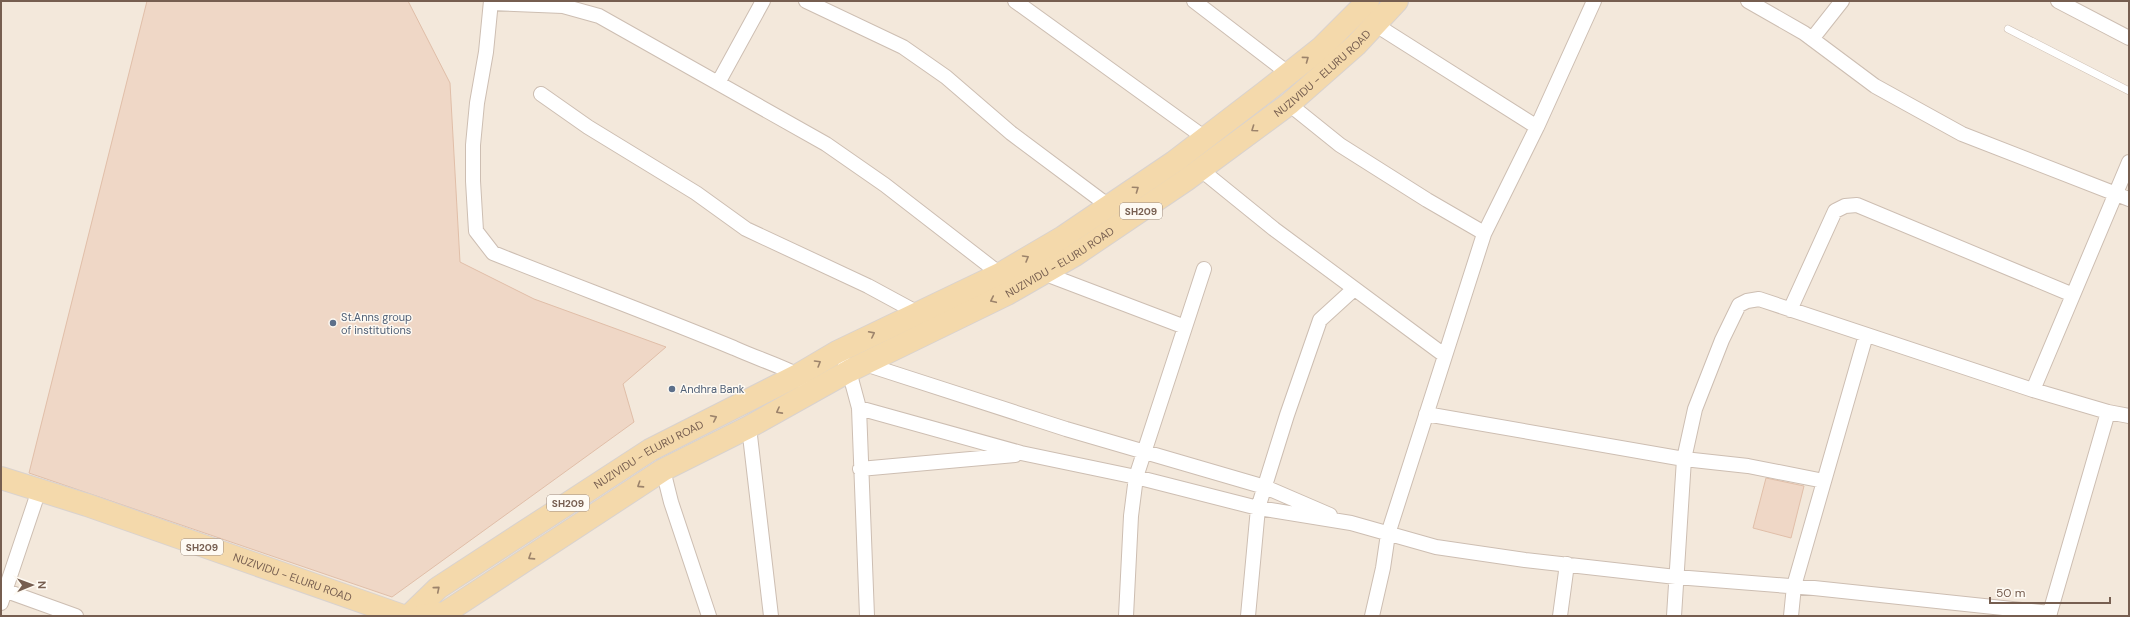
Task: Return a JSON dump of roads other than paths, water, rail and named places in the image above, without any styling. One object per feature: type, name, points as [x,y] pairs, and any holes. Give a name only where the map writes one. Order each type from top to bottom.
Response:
[{"type":"main road","name":"NUZIVIDU - ELURU ROAD","points":[[409,616],[438,588],[650,450],[798,375],[837,352],[916,312],[1000,274],[1110,207],[1205,138],[1321,48],[1368,1]]},
{"type":"main road","name":"NUZIVIDU - ELURU ROAD","points":[[422,616],[445,613],[663,470],[749,427],[857,367],[1043,273],[1122,225],[1289,104],[1335,65],[1376,25],[1396,2]]},
{"type":"main road","name":"NUZIVIDU - ELURU ROAD","points":[[1,478],[403,616]]},
{"type":"street","points":[[718,83],[763,1]]},
{"type":"street","points":[[806,1],[903,47],[946,77],[1011,133],[1110,207]]},
{"type":"street","points":[[1015,1],[1205,138]]},
{"type":"street","points":[[1194,1],[1288,73]]},
{"type":"street","points":[[1748,1],[1812,39],[1875,86],[1962,134],[2115,195],[2129,199]]},
{"type":"street","points":[[1812,39],[1842,1]]},
{"type":"street","points":[[2058,1],[2129,38]]},
{"type":"street","points":[[808,395],[798,375],[769,360],[736,349],[663,318],[493,253],[476,231],[473,180],[473,146],[477,103],[486,52],[489,2],[563,6],[599,16],[826,144],[885,185],[1000,274]]},
{"type":"street","points":[[1372,616],[1383,568],[1388,534],[1484,233],[1537,127],[1588,3]]},
{"type":"street","points":[[1376,25],[1537,127]]},
{"type":"street","points":[[541,94],[588,127],[696,193],[746,229],[868,286],[916,312]]},
{"type":"street","points":[[1289,104],[1340,146],[1427,200],[1484,233]]},
{"type":"street","points":[[2033,390],[2129,162]]},
{"type":"street","points":[[1200,169],[1274,230],[1444,355]]},
{"type":"street","points":[[1790,310],[1835,211],[1851,205],[1857,205],[2073,295]]},
{"type":"street","points":[[1126,616],[1131,516],[1136,477],[1204,269]]},
{"type":"street","points":[[1043,273],[1185,328]]},
{"type":"street","points":[[1248,616],[1258,508],[1287,415],[1320,320],[1354,289]]},
{"type":"street","points":[[1674,616],[1684,459],[1695,409],[1722,340],[1739,305],[1747,300],[1759,299],[2033,390],[2108,412],[2129,416]]},
{"type":"street","points":[[1792,616],[1794,586],[1866,335]]},
{"type":"street","points":[[837,352],[857,367],[1265,487],[1351,523],[1436,547],[1524,560],[1676,576],[1794,586],[2050,614],[2108,412]]},
{"type":"street","points":[[857,367],[867,616]]},
{"type":"street","points":[[859,408],[1026,454],[1136,477],[1258,508],[1351,523]]},
{"type":"street","points":[[1426,414],[1684,459],[1748,466],[1824,481]]},
{"type":"street","points":[[749,427],[771,616]]},
{"type":"street","points":[[860,469],[1026,454]]},
{"type":"street","points":[[663,470],[671,502],[709,616]]},
{"type":"street","points":[[38,490],[3,594],[76,616]]},
{"type":"street","points":[[1560,616],[1567,564]]},
{"type":"lane","points":[[2008,29],[2129,91]]},
{"type":"place","name":"St.Anns group of institutions","points":[[333,323]]},
{"type":"place","name":"Andhra Bank","points":[[672,389]]}]
